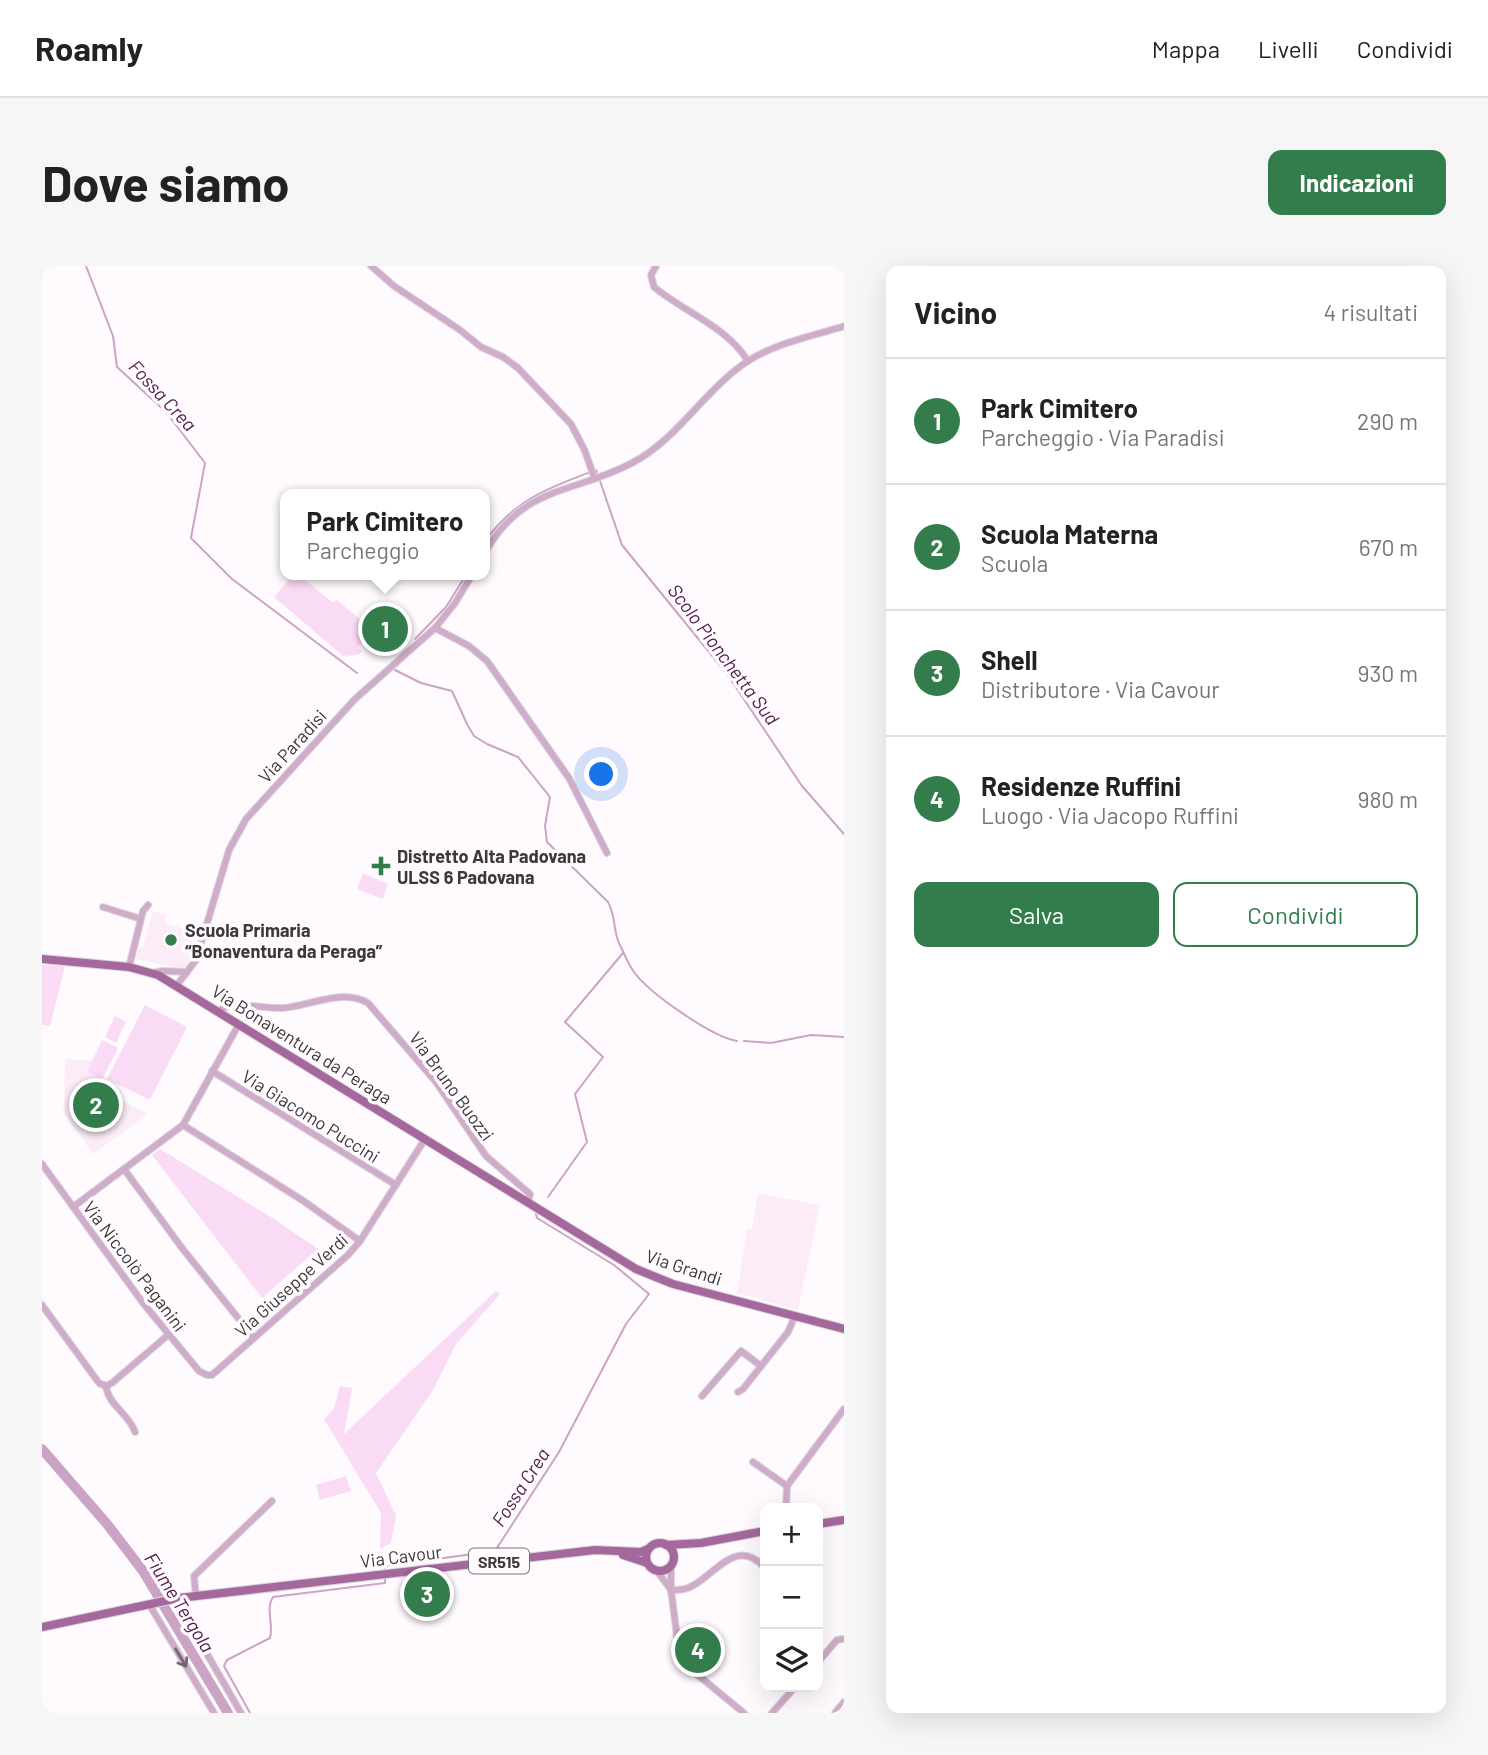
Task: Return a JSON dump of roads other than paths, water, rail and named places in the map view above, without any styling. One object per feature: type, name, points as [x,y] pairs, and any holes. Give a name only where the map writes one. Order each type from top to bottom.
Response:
[{"type":"main road","name":"Via Bonaventura da Peraga","points":[[42,959],[129,967],[153,973],[177,985],[528,1202]]},
{"type":"main road","name":"Via Grandi","points":[[528,1202],[654,1277],[844,1329]]},
{"type":"main road","points":[[823,1523],[844,1520]]},
{"type":"main road","points":[[701,1543],[681,1551],[665,1570],[657,1571],[647,1563],[648,1549],[654,1544],[701,1543],[760,1532]]},
{"type":"main road","points":[[666,1545],[672,1551],[672,1562]]},
{"type":"main road","name":"Via Cavour","points":[[42,1627],[150,1603],[196,1596],[610,1550],[634,1552],[648,1549]]},
{"type":"main road","name":"Via Cavour","points":[[610,1550],[647,1563]]},
{"type":"street","points":[[371,266],[394,286],[481,347],[503,357],[518,368],[571,424],[585,450],[593,473]]},
{"type":"street","points":[[656,266],[651,275],[654,287],[716,329],[748,361]]},
{"type":"street","points":[[490,545],[505,523],[525,506],[593,473],[633,463],[653,449],[718,384],[748,361],[766,352],[844,326]]},
{"type":"street","name":"Via Paradisi","points":[[177,985],[189,972],[199,953],[229,850],[246,819],[355,699],[435,628],[456,603],[469,580]]},
{"type":"street","points":[[435,628],[469,646],[487,661],[569,778],[607,853]]},
{"type":"street","points":[[129,967],[141,919],[148,905]]},
{"type":"street","points":[[103,907],[141,919]]},
{"type":"street","points":[[153,973],[189,972]]},
{"type":"street","name":"Via Bruno Buozzi","points":[[219,1011],[230,1005],[284,1008],[342,996],[368,1003],[436,1082],[486,1156],[530,1194],[528,1202]]},
{"type":"street","points":[[73,1207],[183,1125],[239,1024]]},
{"type":"street","name":"Via Giacomo Puccini","points":[[212,1071],[396,1185]]},
{"type":"street","points":[[183,1125],[302,1200],[360,1241]]},
{"type":"street","name":"Via Giuseppe Verdi","points":[[212,1375],[348,1255],[360,1241],[425,1139]]},
{"type":"street","name":"Via Niccolò Paganini","points":[[42,1164],[169,1335],[199,1371],[212,1375]]},
{"type":"street","points":[[124,1169],[182,1248],[254,1338]]},
{"type":"street","points":[[42,1305],[99,1383],[106,1386],[112,1384],[169,1335]]},
{"type":"street","points":[[738,1392],[788,1332],[795,1316]]},
{"type":"street","points":[[702,1396],[741,1351],[761,1366]]},
{"type":"street","points":[[106,1386],[108,1394],[133,1425],[135,1432]]},
{"type":"street","points":[[786,1503],[788,1486],[844,1409]]},
{"type":"street","points":[[753,1462],[788,1486]]},
{"type":"street","points":[[196,1596],[194,1576],[272,1500]]},
{"type":"street","points":[[671,1590],[690,1588],[719,1564],[733,1558],[751,1557],[762,1566]]},
{"type":"street","points":[[672,1562],[671,1590],[679,1652],[684,1663],[744,1713]]},
{"type":"street","points":[[657,1571],[671,1590]]},
{"type":"street","points":[[176,1599],[242,1713]]},
{"type":"street","points":[[150,1603],[214,1713]]},
{"type":"street","points":[[823,1655],[837,1640],[844,1639]]},
{"type":"street","points":[[772,1713],[791,1692]]},
{"type":"street","points":[[835,1713],[844,1702]]},
{"type":"waterway","name":"Fossa Crea","points":[[86,266],[113,336],[117,367],[166,412],[205,463],[191,538],[232,579],[357,673]]},
{"type":"waterway","name":"Scolo Pionchetta Sud","points":[[490,535],[511,512],[536,495],[580,476],[596,470],[597,472]]},
{"type":"waterway","name":"Scolo Pionchetta Sud","points":[[600,481],[622,545],[727,674],[802,786],[844,834]]},
{"type":"waterway","name":"Scolo Pionchetta Sud","points":[[415,639],[446,607],[463,580]]},
{"type":"waterway","name":"Fossa Crea","points":[[395,670],[421,683],[452,691],[474,736],[518,757],[550,797],[545,826],[547,842],[608,902],[617,938],[634,972],[653,991],[682,1013],[712,1031],[737,1041]]},
{"type":"waterway","name":"Fossa Crea","points":[[548,1197],[587,1142],[575,1094],[603,1057],[565,1022],[623,953]]},
{"type":"waterway","points":[[744,1041],[771,1043],[811,1035],[844,1037]]},
{"type":"waterway","name":"Fossa Crea","points":[[384,1571],[385,1566],[495,1551],[559,1452],[626,1324],[649,1294],[614,1265],[537,1218],[536,1214]]},
{"type":"waterway","name":"Fiume Tergola","points":[[42,1449],[107,1524],[143,1571],[228,1713]]},
{"type":"waterway","name":"Fossa Crea","points":[[250,1713],[224,1666],[227,1660],[270,1638],[270,1606],[273,1597],[385,1583],[385,1577]]},
{"type":"place","name":"Park Cimitero","points":[[385,629]]},
{"type":"place","name":"Distretto Alta Padovana ULSS 6 Padovana","points":[[381,866]]},
{"type":"place","name":"Scuola Primaria “Bonaventura da Peraga”","points":[[171,940]]},
{"type":"place","name":"Scuola Materna","points":[[96,1105]]},
{"type":"place","name":"Shell","points":[[427,1594]]},
{"type":"place","name":"Residenze Ruffini","points":[[698,1650]]}]
